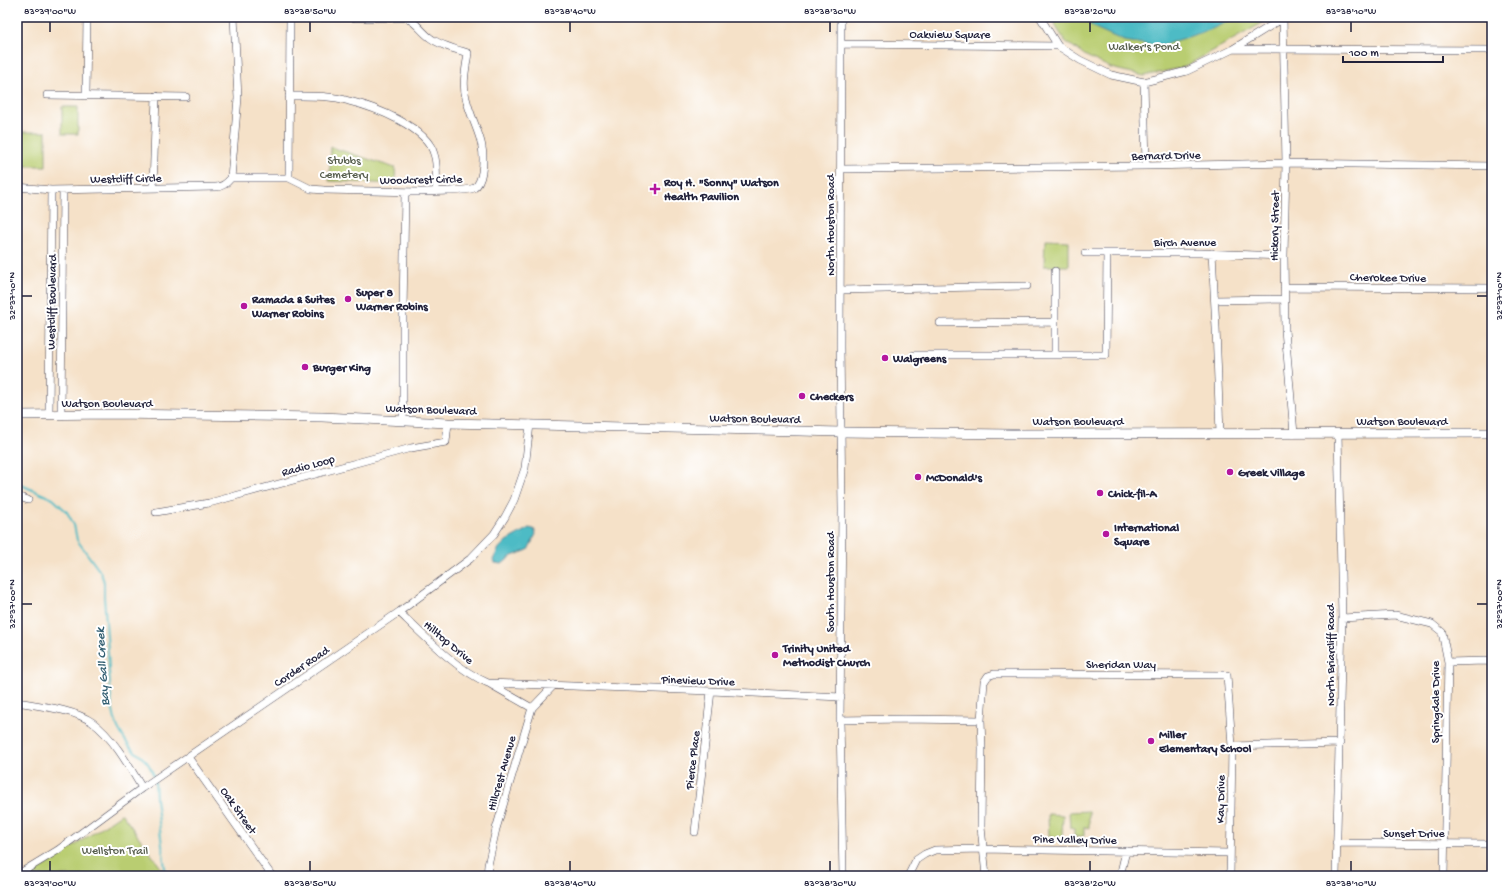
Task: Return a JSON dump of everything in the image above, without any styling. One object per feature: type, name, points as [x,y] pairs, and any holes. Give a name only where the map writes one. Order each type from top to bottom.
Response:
[{"type":"main road","name":"Watson Boulevard","points":[[17,415],[113,414],[287,417],[448,423],[841,432],[1011,434],[1492,433]]},
{"type":"street","points":[[86,95],[87,17]]},
{"type":"street","points":[[232,178],[238,98],[234,17]]},
{"type":"street","points":[[266,17],[290,17],[289,178]]},
{"type":"street","name":"Woodcrest Circle","points":[[289,178],[311,189],[405,192],[466,190],[474,187],[479,182],[482,174],[484,159],[482,145],[466,99],[464,86],[468,53],[453,49],[430,38],[412,20],[407,18],[290,17]]},
{"type":"street","name":"North Houston Road","points":[[841,17],[841,432]]},
{"type":"street","points":[[1040,17],[1058,46],[1080,60],[1111,75],[1144,82],[1186,71],[1233,49],[1284,17]]},
{"type":"street","name":"Hickory Street","points":[[1284,17],[1286,163],[1284,298],[1285,330],[1294,434]]},
{"type":"street","name":"Oakview Square","points":[[841,44],[1058,46]]},
{"type":"street","points":[[1233,49],[1492,50]]},
{"type":"street","points":[[1144,82],[1146,166]]},
{"type":"street","points":[[47,95],[186,97]]},
{"type":"street","points":[[153,188],[156,96]]},
{"type":"street","points":[[289,96],[317,96],[349,100],[409,125],[420,133],[429,143],[434,154],[436,190]]},
{"type":"street","name":"Bernard Drive","points":[[841,169],[1286,163],[1492,166]]},
{"type":"street","name":"Westcliff Circle","points":[[17,187],[63,190],[221,187],[228,183],[232,178],[289,178]]},
{"type":"street","name":"Westcliff Boulevard","points":[[49,415],[51,190]]},
{"type":"street","name":"Westcliff Boulevard","points":[[61,415],[63,190]]},
{"type":"street","points":[[404,421],[403,312],[405,192]]},
{"type":"street","points":[[914,355],[1106,355],[1107,253]]},
{"type":"street","points":[[1212,253],[1220,433]]},
{"type":"street","name":"Birch Avenue","points":[[1085,254],[1212,253],[1284,256]]},
{"type":"street","points":[[1055,271],[1056,355]]},
{"type":"street","points":[[841,290],[1027,286]]},
{"type":"street","name":"Cherokee Drive","points":[[1284,287],[1492,288]]},
{"type":"street","points":[[1214,300],[1284,298]]},
{"type":"street","points":[[940,323],[1055,322]]},
{"type":"street","name":"Radio Loop","points":[[156,512],[209,503],[411,448],[446,442],[448,423]]},
{"type":"street","name":"Corder Road","points":[[17,874],[58,850],[142,788],[399,612],[470,559],[494,534],[510,508],[525,468],[530,424]]},
{"type":"street","name":"South Houston Road","points":[[841,432],[842,510],[840,720],[843,876]]},
{"type":"street","name":"North Briarcliff Road","points":[[1336,876],[1342,618],[1338,434]]},
{"type":"street","points":[[17,496],[28,500]]},
{"type":"street","name":"Hilltop Drive","points":[[399,612],[450,658],[474,677],[488,683],[532,708]]},
{"type":"street","name":"Springdale Drive","points":[[1342,618],[1395,615],[1432,624],[1442,632],[1448,662],[1444,876]]},
{"type":"street","points":[[1448,662],[1486,661],[1492,663]]},
{"type":"street","name":"Sheridan Way","points":[[986,876],[982,849],[981,827],[982,749],[980,720],[984,682],[988,676],[994,674],[1227,675],[1232,746]]},
{"type":"street","name":"Hilltop Drive","points":[[488,683],[554,685]]},
{"type":"street","name":"Pineview Drive","points":[[554,685],[841,697]]},
{"type":"street","name":"Hillcrest Avenue","points":[[487,876],[496,829],[532,708],[554,685]]},
{"type":"street","name":"Pierce Place","points":[[694,832],[711,691]]},
{"type":"street","points":[[17,702],[73,713],[91,722],[120,753],[142,788]]},
{"type":"street","points":[[840,720],[980,720]]},
{"type":"street","points":[[1232,746],[1340,743]]},
{"type":"street","name":"Kay Drive","points":[[1230,853],[1232,746]]},
{"type":"street","name":"Oak Street","points":[[188,757],[272,876]]},
{"type":"street","name":"Sunset Drive","points":[[1336,843],[1492,844]]},
{"type":"street","name":"Pine Valley Drive","points":[[908,876],[916,860],[935,850],[982,849],[1230,853]]},
{"type":"street","points":[[1120,876],[1126,851]]},
{"type":"street","points":[[1230,853],[1230,876]]},
{"type":"green space","name":"Walker's Pond","points":[[1050,17],[1273,17],[1184,67],[1144,76],[1111,68],[1086,56],[1065,41]]},
{"type":"green space","points":[[62,107],[78,107],[78,134],[62,134]]},
{"type":"green space","points":[[19,132],[46,132],[46,166],[19,166]]},
{"type":"green space","name":"Stubbs Cemetery","points":[[331,147],[395,168],[396,184],[329,181]]},
{"type":"green space","points":[[1045,240],[1069,241],[1069,266],[1044,266]]},
{"type":"green space","points":[[1089,811],[1089,828],[1084,827],[1084,836],[1074,837],[1074,829],[1070,828],[1069,812]]},
{"type":"green space","name":"Wellston Trail","points":[[121,814],[167,876],[30,876]]},
{"type":"green space","points":[[1048,814],[1063,815],[1062,837],[1049,837]]},
{"type":"water","points":[[1080,17],[1237,17],[1212,29],[1163,45],[1152,45],[1124,41],[1095,28]]},
{"type":"water","points":[[529,528],[534,529],[536,534],[528,550],[512,556],[502,564],[495,563],[493,560],[499,548],[506,541]]},
{"type":"waterway","name":"Bay Gall Creek","points":[[17,483],[53,499],[67,512],[74,525],[77,540],[101,573],[104,582],[111,700],[115,721],[124,739],[132,749],[148,763],[154,777]]},
{"type":"waterway","name":"Bay Gall Creek","points":[[155,781],[166,876]]},
{"type":"place","name":"Roy H. \"Sonny\" Watson Health Pavilion","points":[[655,189]]},
{"type":"place","name":"Super 8 Warner Robins","points":[[348,299]]},
{"type":"place","name":"Ramada & Suites Warner Robins","points":[[244,306]]},
{"type":"place","name":"Walgreens","points":[[885,358]]},
{"type":"place","name":"Burger King","points":[[305,367]]},
{"type":"place","name":"Checkers","points":[[802,396]]},
{"type":"place","name":"Greek Village","points":[[1230,472]]},
{"type":"place","name":"McDonald's","points":[[918,477]]},
{"type":"place","name":"Chick-fil-A","points":[[1100,493]]},
{"type":"place","name":"International Square","points":[[1106,534]]},
{"type":"place","name":"Trinity United Methodist Church","points":[[775,655]]},
{"type":"place","name":"Miller Elementary School","points":[[1151,741]]}]
